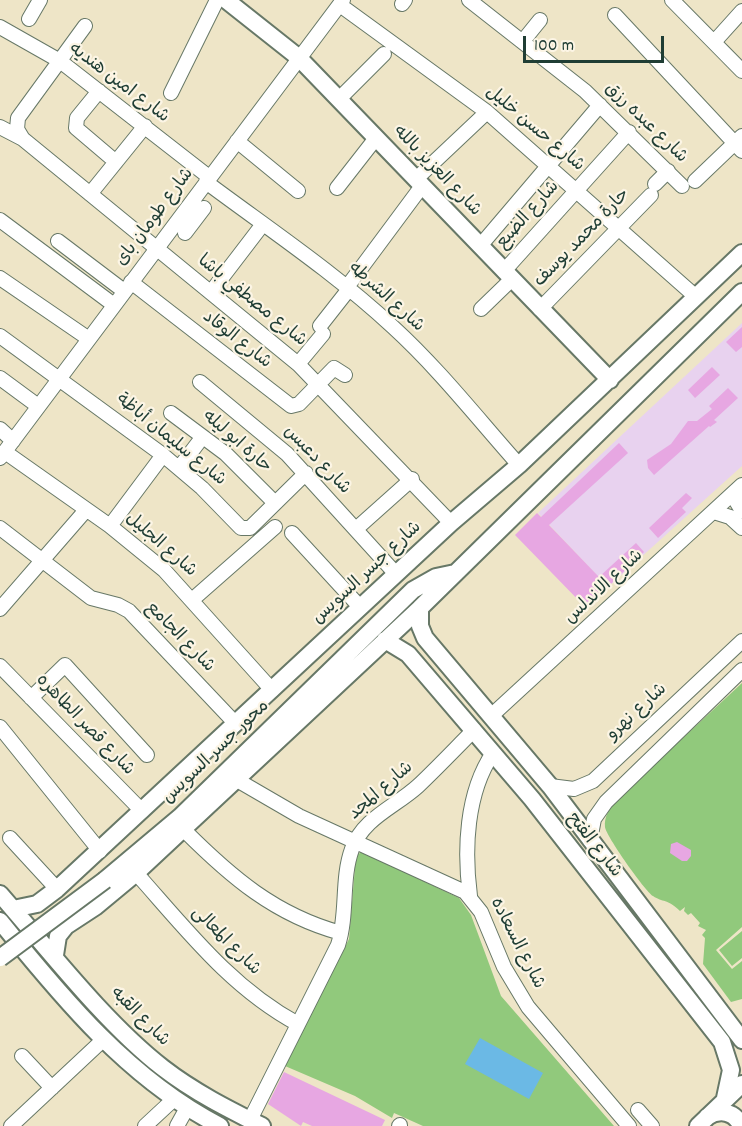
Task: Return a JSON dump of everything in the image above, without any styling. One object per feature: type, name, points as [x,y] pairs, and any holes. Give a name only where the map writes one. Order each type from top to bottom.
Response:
[{"type":"main road","name":"شارع العزيز بالله","points":[[226,0],[298,57],[610,380]]},
{"type":"main road","name":"شارع جسر السويس","points":[[13,909],[37,904],[100,851],[360,607],[519,465],[742,253]]},
{"type":"main road","points":[[55,956],[56,942],[62,931],[135,873],[184,830],[420,608],[742,292]]},
{"type":"main road","name":"محور جسر السويس","points":[[102,877],[406,583],[416,567],[418,554]]},
{"type":"main road","name":"محور جسر السويس","points":[[1,954],[180,817],[413,590],[436,577],[455,573]]},
{"type":"main road","name":"شارع الفتح","points":[[420,608],[420,626],[427,640],[550,786],[740,1038]]},
{"type":"main road","name":"شارع الفتح","points":[[385,640],[408,654],[532,799],[725,1047],[731,1070],[725,1098]]},
{"type":"main road","points":[[408,654],[416,644],[427,640]]},
{"type":"main road","points":[[532,799],[550,786]]},
{"type":"main road","points":[[57,889],[54,903],[57,911],[68,919],[78,919]]},
{"type":"main road","name":"شارع القبه","points":[[0,894],[116,1025],[150,1058],[188,1086],[256,1123]]},
{"type":"main road","points":[[1,926],[130,1065],[180,1104],[220,1126]]},
{"type":"main road","points":[[1,954],[25,952]]},
{"type":"main road","points":[[725,1047],[740,1038]]},
{"type":"main road","points":[[702,1122],[742,1083]]},
{"type":"main road","points":[[702,1122],[716,1113],[724,1112],[735,1117],[741,1126]]},
{"type":"street","points":[[29,19],[40,0]]},
{"type":"street","points":[[171,93],[217,0]]},
{"type":"street","name":"شارع عبده رزق","points":[[469,0],[523,40],[600,105],[668,171],[688,183],[740,144]]},
{"type":"street","points":[[672,0],[715,41],[742,71]]},
{"type":"street","name":"شارع طومان باى","points":[[2,455],[298,57],[342,2]]},
{"type":"street","name":"شارع حسن خليل","points":[[342,2],[487,112],[695,296]]},
{"type":"street","points":[[715,41],[742,11]]},
{"type":"street","points":[[615,15],[740,144]]},
{"type":"street","points":[[523,40],[540,20]]},
{"type":"street","points":[[22,140],[17,124],[21,113],[85,26]]},
{"type":"street","name":"شارع امين هنديه","points":[[0,27],[60,61],[145,126],[207,179]]},
{"type":"street","points":[[339,99],[384,54]]},
{"type":"street","points":[[99,91],[77,118],[76,128],[116,162]]},
{"type":"street","points":[[480,246],[600,105]]},
{"type":"street","points":[[298,364],[419,182],[487,112]]},
{"type":"street","points":[[90,194],[145,126]]},
{"type":"street","name":"شارع مصطفي باشا","points":[[0,127],[22,140],[90,194],[298,364],[412,479],[452,523]]},
{"type":"street","name":"شارع الضبع","points":[[481,309],[577,190],[629,132]]},
{"type":"street","points":[[337,188],[376,138]]},
{"type":"street","points":[[237,141],[298,191]]},
{"type":"street","name":"حارة محمد يوسف","points":[[540,309],[592,264],[668,171]]},
{"type":"street","name":"شارع الشرطه","points":[[207,179],[262,224],[348,288],[430,364],[519,465]]},
{"type":"street","points":[[185,210],[200,213],[185,233]]},
{"type":"street","points":[[0,219],[114,305]]},
{"type":"street","points":[[211,292],[262,224]]},
{"type":"street","name":"شارع الوقاد","points":[[58,240],[128,286],[289,405],[299,404],[334,368],[345,375]]},
{"type":"street","points":[[0,278],[89,339]]},
{"type":"street","name":"شارع سليمان أباظة","points":[[0,336],[60,377],[163,455],[243,529],[250,528],[306,473]]},
{"type":"street","points":[[0,378],[38,406]]},
{"type":"street","name":"شارع دعبس","points":[[200,382],[264,433],[306,473],[396,574]]},
{"type":"street","name":"حارة ابو ليله","points":[[171,413],[226,454],[275,503]]},
{"type":"street","points":[[0,429],[13,441]]},
{"type":"street","points":[[179,468],[198,443]]},
{"type":"street","name":"شارع الجليل","points":[[2,455],[110,526],[164,570],[272,690]]},
{"type":"street","points":[[110,526],[163,455]]},
{"type":"street","points":[[356,529],[412,479]]},
{"type":"street","points":[[739,488],[736,501],[742,512]]},
{"type":"street","name":"شارع الاندلس","points":[[491,716],[739,488]]},
{"type":"street","points":[[0,609],[86,510]]},
{"type":"street","points":[[714,512],[730,517],[742,528]]},
{"type":"street","points":[[192,600],[275,527]]},
{"type":"street","name":"شارع الجامع","points":[[0,528],[92,597],[118,604],[129,611],[236,724]]},
{"type":"street","points":[[292,532],[360,607]]},
{"type":"street","name":"شارع نهرو","points":[[550,786],[570,789],[593,780],[742,641]]},
{"type":"street","points":[[31,698],[66,665],[147,755]]},
{"type":"street","name":"شارع قصر الطاهره","points":[[1,670],[142,811]]},
{"type":"street","points":[[590,840],[594,819],[606,802],[742,670]]},
{"type":"street","points":[[0,727],[100,851]]},
{"type":"street","name":"شارع المجد","points":[[256,1123],[298,1024],[335,952],[341,933],[348,864],[355,841],[369,823],[418,786],[474,730]]},
{"type":"street","points":[[470,896],[467,856],[470,817],[483,771],[493,753]]},
{"type":"street","name":"شارع السعاده","points":[[237,780],[289,812],[456,885],[470,896],[481,912],[504,967],[528,1006],[629,1126]]},
{"type":"street","points":[[184,830],[220,867],[260,897],[294,917],[341,933]]},
{"type":"street","points":[[10,838],[57,889]]},
{"type":"street","name":"شارع المعالى","points":[[135,873],[230,977],[260,1000],[298,1024]]},
{"type":"street","points":[[11,1126],[104,1039]]},
{"type":"street","points":[[22,1056],[52,1088]]},
{"type":"street","points":[[145,1126],[180,1104]]},
{"type":"street","points":[[177,1126],[180,1104]]},
{"type":"street","points":[[638,1110],[652,1126]]},
{"type":"shaded area","points":[[742,323],[742,466],[608,587],[538,513]]},
{"type":"green space","points":[[742,683],[742,927],[716,950],[732,969],[742,961],[742,999],[731,1002],[703,964],[705,938],[702,935],[706,930],[698,926],[700,923],[691,913],[688,915],[684,911],[685,907],[680,911],[649,892],[619,851],[607,832],[605,823],[614,802]]},
{"type":"green space","points":[[362,852],[459,898],[471,915],[501,996],[614,1126],[423,1126],[394,1113],[392,1118],[355,1096],[285,1066],[349,939],[356,855]]},
{"type":"green space","points":[[742,931],[742,958],[732,966],[719,950]]},
{"type":"water","points":[[480,1038],[543,1073],[529,1099],[465,1064]]},
{"type":"building","points":[[742,327],[742,347],[736,352],[726,342]]},
{"type":"building","points":[[712,367],[720,375],[695,398],[688,390]]},
{"type":"building","points":[[728,388],[738,398],[714,420],[717,422],[709,426],[654,475],[648,468],[647,460],[671,444],[688,421],[697,421],[712,409],[709,406]]},
{"type":"building","points":[[619,443],[628,453],[549,525],[599,577],[636,543],[644,552],[586,608],[515,535],[537,513],[541,517]]},
{"type":"building","points":[[686,493],[692,498],[682,508],[686,512],[658,538],[649,528]]},
{"type":"building","points":[[677,842],[691,850],[691,856],[687,861],[682,861],[670,853],[671,844]]},
{"type":"building","points":[[284,1072],[385,1120],[382,1126],[312,1126],[303,1122],[301,1126],[268,1104]]}]
